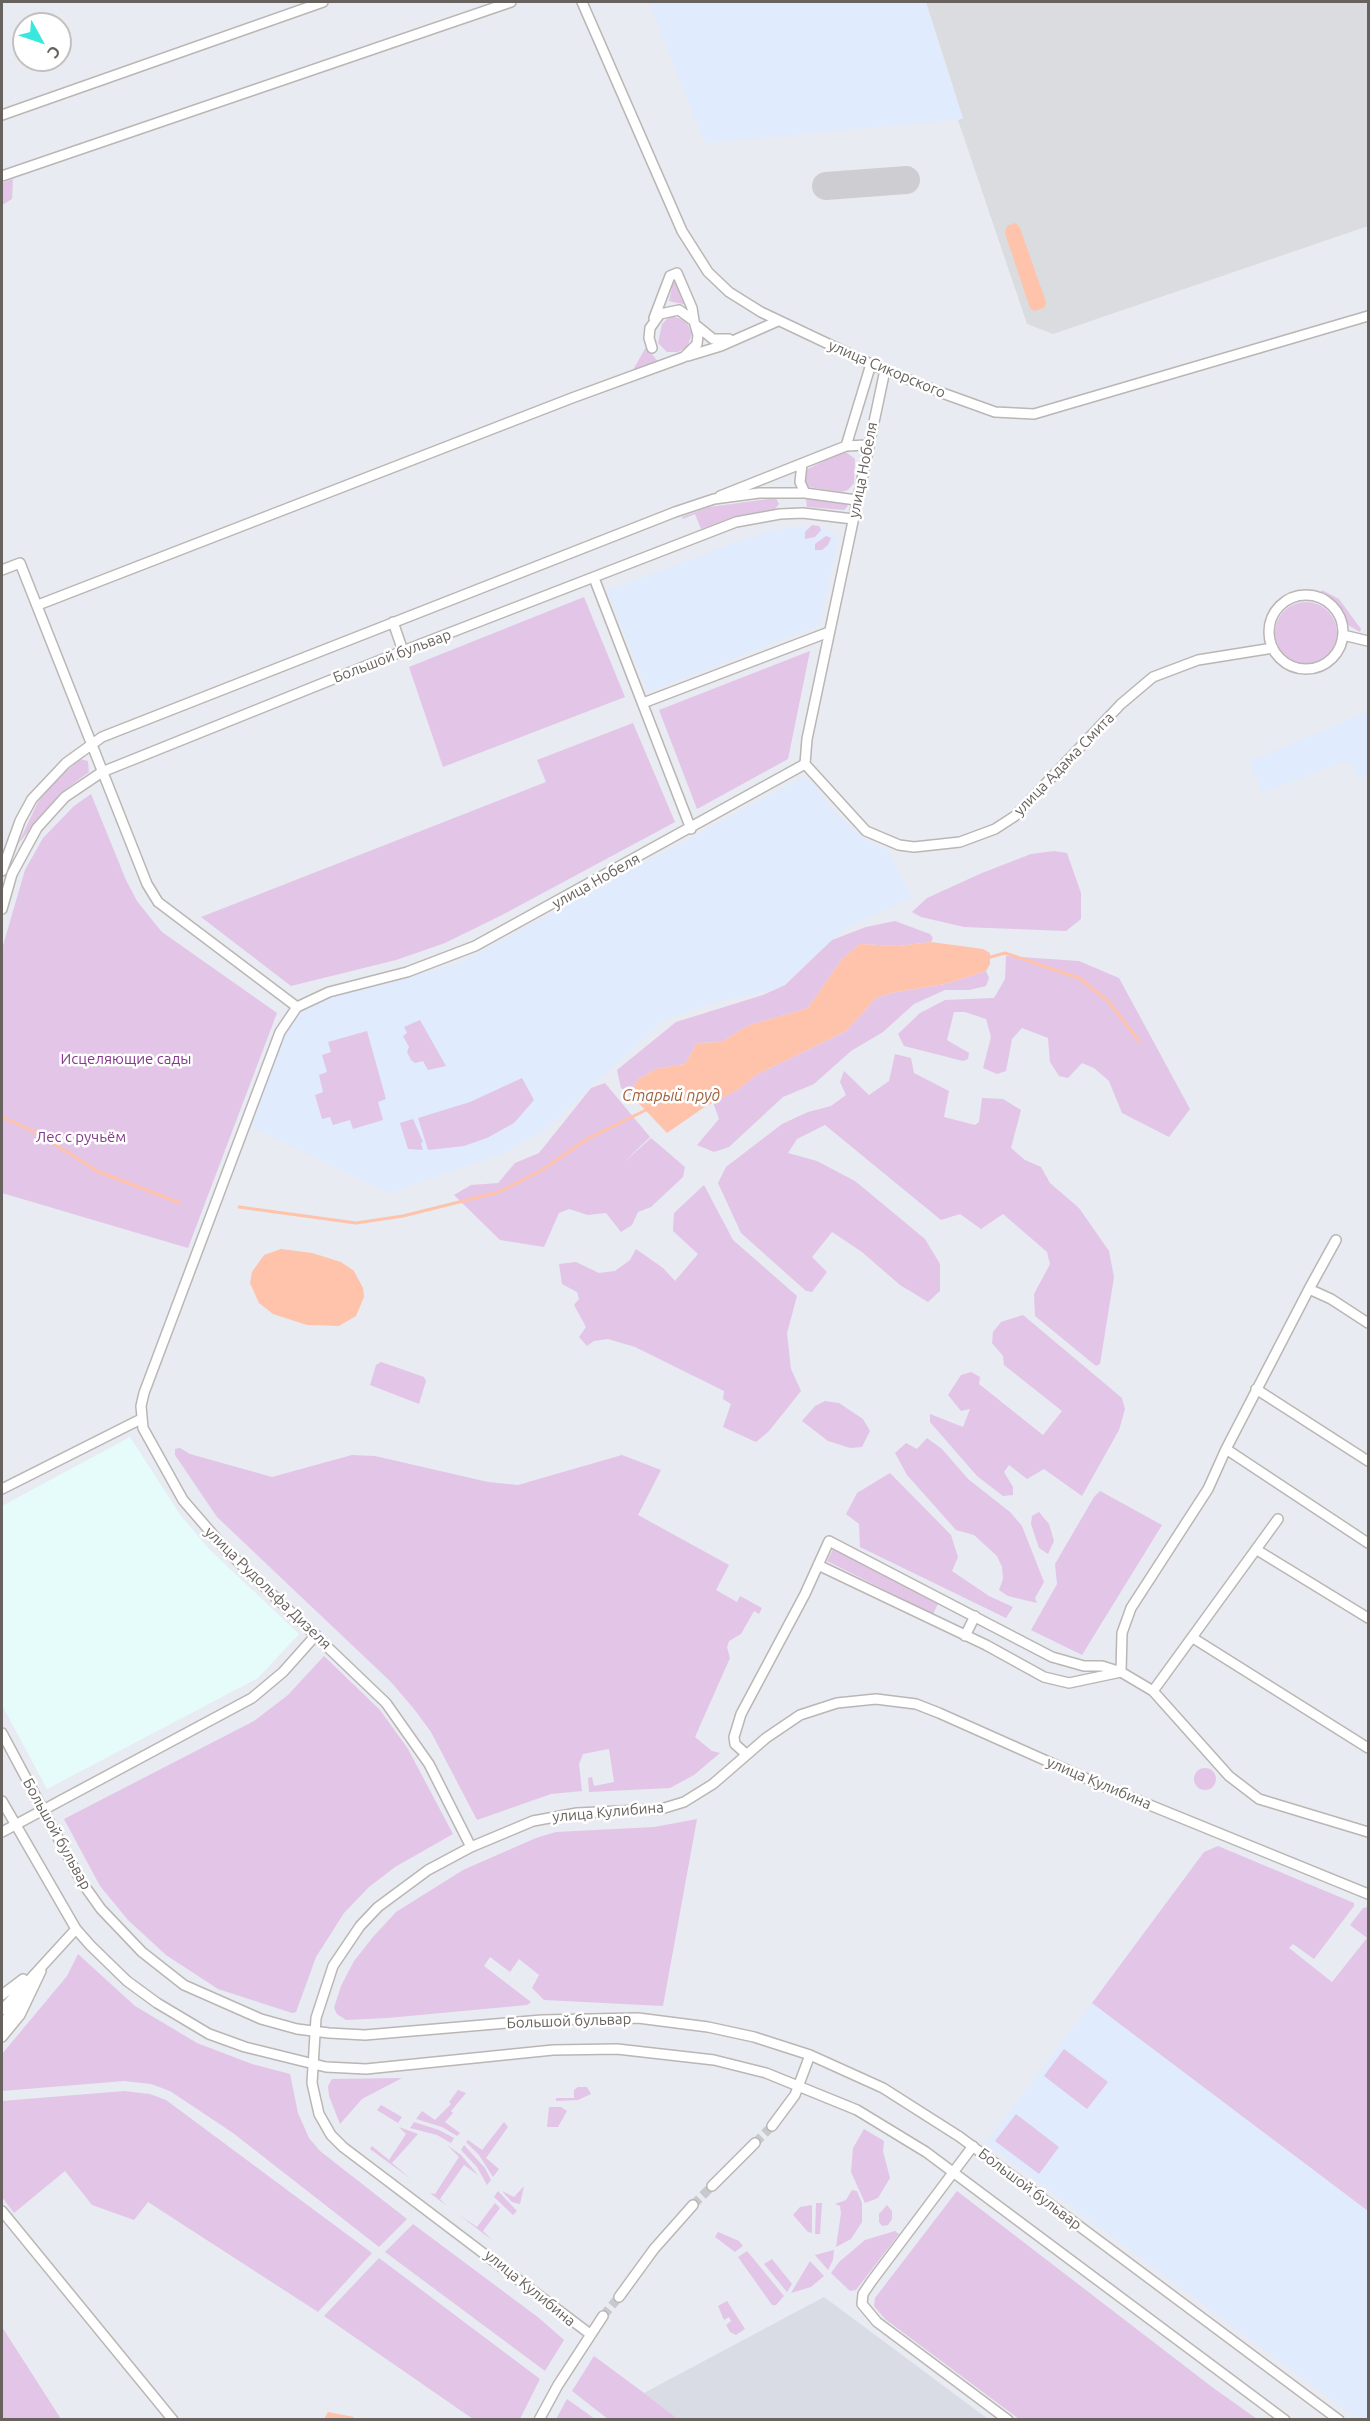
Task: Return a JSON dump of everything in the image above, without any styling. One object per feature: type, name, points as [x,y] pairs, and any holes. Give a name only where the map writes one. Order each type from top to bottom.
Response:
[{"type":"street","points":[[2,115],[323,2]]},
{"type":"street","points":[[2,176],[511,2]]},
{"type":"street","name":"улица Сикорского","points":[[582,2],[694,254],[708,272],[729,292],[778,321],[885,370],[995,412],[1034,414],[1368,316]]},
{"type":"street","points":[[652,348],[649,338],[653,321],[670,276],[677,273],[692,308],[697,344],[684,357]]},
{"type":"street","points":[[653,321],[669,310],[679,310],[713,339],[737,337]]},
{"type":"street","points":[[38,604],[607,385],[721,346],[737,337],[778,321]]},
{"type":"street","points":[[846,446],[871,364]]},
{"type":"street","name":"улица Нобеля","points":[[297,1007],[329,992],[407,972],[465,951],[691,829],[805,764],[807,739],[867,445],[885,370]]},
{"type":"street","points":[[714,500],[742,485],[846,446],[867,445]]},
{"type":"street","points":[[802,464],[800,482],[805,493]]},
{"type":"street","name":"Большой бульвар","points":[[2,871],[20,821],[32,799],[66,762],[102,737],[675,512],[714,500],[759,493],[805,493],[856,500]]},
{"type":"street","name":"Большой бульвар","points":[[2,909],[12,874],[37,828],[65,797],[102,772],[403,651],[736,522],[780,514],[803,513],[853,519]]},
{"type":"street","points":[[2,570],[20,563],[147,884],[158,902],[297,1007],[280,1032],[144,1394],[141,1419],[2,1490]]},
{"type":"street","points":[[594,578],[691,829]]},
{"type":"street","points":[[1300,595],[1322,598],[1331,604],[1338,613],[1343,635],[1335,655],[1318,667],[1308,668],[1287,663],[1273,648],[1270,632],[1274,614],[1290,599],[1300,595]]},
{"type":"street","points":[[393,622],[403,651]]},
{"type":"street","points":[[643,703],[830,632]]},
{"type":"street","points":[[1343,635],[1368,641]]},
{"type":"street","name":"улица Адама Смита","points":[[805,764],[866,831],[899,846],[914,848],[960,842],[985,834],[1015,816],[1121,704],[1153,677],[1198,660],[1273,648]]},
{"type":"street","points":[[1122,1672],[1122,1633],[1131,1608],[1208,1489],[1256,1389],[1336,1240]]},
{"type":"street","points":[[1309,1289],[1331,1299],[1368,1323]]},
{"type":"street","points":[[1256,1389],[1368,1461]]},
{"type":"street","name":"улица Рудольфа Дизеля","points":[[141,1419],[154,1451],[183,1500],[205,1528],[386,1703],[413,1738],[429,1764],[471,1847]]},
{"type":"street","points":[[1226,1449],[1368,1543]]},
{"type":"street","points":[[1153,1691],[1278,1519]]},
{"type":"street","points":[[746,1754],[735,1744],[734,1737],[741,1714],[829,1541],[1052,1657],[1084,1666],[1102,1666],[1122,1672],[1153,1691],[1228,1776],[1259,1799],[1368,1832]]},
{"type":"street","points":[[1257,1550],[1368,1618]]},
{"type":"street","points":[[818,1565],[965,1635],[1044,1677],[1069,1683],[1122,1672]]},
{"type":"street","points":[[965,1635],[975,1616]]},
{"type":"street","points":[[1000,1653],[1010,1634]]},
{"type":"street","points":[[2,1832],[252,1698],[284,1672],[316,1635]]},
{"type":"street","points":[[1193,1638],[1368,1748]]},
{"type":"street","name":"улица Кулибина","points":[[590,2334],[338,2143],[319,2114],[312,2083],[315,2031],[317,2010],[333,1966],[360,1926],[402,1887],[471,1847],[512,1829],[553,1816],[674,1806],[713,1784],[746,1754],[800,1715],[837,1703],[876,1699],[915,1704],[1103,1786],[1368,1894]]},
{"type":"street","name":"Большой бульвар","points":[[2,1733],[81,1881],[101,1909],[121,1932],[164,1971],[184,1985],[230,2007],[270,2021],[315,2031],[365,2035],[542,2020],[638,2018],[708,2027],[754,2037],[810,2055],[883,2088],[973,2146],[1339,2420]]},
{"type":"street","name":"Большой бульвар","points":[[2,1801],[76,1929],[128,1981],[178,2018],[245,2048],[312,2065],[366,2069],[553,2050],[617,2049],[714,2060],[766,2073],[857,2110],[904,2137],[1285,2420]]},
{"type":"street","points":[[2,2010],[76,1929]]},
{"type":"street","points":[[2,1995],[45,1963]]},
{"type":"street","points":[[2,2025],[45,1963]]},
{"type":"street","points":[[2,2037],[20,2015],[45,1963]]},
{"type":"street","points":[[772,2126],[786,2109],[799,2085],[810,2055]]},
{"type":"street","points":[[712,2186],[755,2143]]},
{"type":"street","points":[[973,2146],[863,2294],[862,2304],[878,2322],[1008,2420]]},
{"type":"street","points":[[619,2296],[654,2249],[693,2205]]},
{"type":"street","points":[[2,2211],[173,2420]]},
{"type":"street","points":[[539,2420],[603,2316]]},
{"type":"shaded area","points":[[649,2],[926,2],[963,119],[705,143]]},
{"type":"shaded area","points":[[926,2],[1368,2],[1368,226],[1053,334],[1027,324],[958,120],[963,118]]},
{"type":"shaded area","points":[[790,528],[824,528],[836,536],[838,541],[819,625],[648,692],[607,591],[736,542],[767,532]]},
{"type":"shaded area","points":[[1368,712],[1368,775],[1359,779],[1353,766],[1345,761],[1262,793],[1250,761]]},
{"type":"shaded area","points":[[803,777],[815,785],[829,806],[863,838],[888,851],[912,897],[846,928],[779,988],[709,1004],[664,1020],[542,1132],[503,1153],[388,1193],[249,1125],[287,1028],[295,1015],[308,1003],[329,995],[456,965]]},
{"type":"shaded area","points":[[130,1437],[181,1516],[210,1550],[299,1634],[258,1678],[47,1789],[2,1705],[2,1506]]},
{"type":"shaded area","points":[[1092,2003],[1368,2211],[1368,2419],[1358,2419],[986,2143]]},
{"type":"shaded area","points":[[824,2297],[988,2419],[678,2419],[644,2393]]},
{"type":"green space","points":[[13,179],[12,199],[2,205],[2,183]]},
{"type":"green space","points":[[674,279],[679,279],[687,305],[669,301]]},
{"type":"green space","points":[[670,316],[686,320],[692,334],[687,347],[678,352],[667,352],[658,343],[662,324]]},
{"type":"green space","points":[[646,347],[660,364],[634,372],[633,370]]},
{"type":"green space","points":[[841,452],[846,452],[855,459],[854,483],[848,490],[841,492],[809,487],[805,484],[806,470]]},
{"type":"green space","points":[[776,498],[779,504],[775,509],[733,517],[701,529],[695,514],[683,519],[682,517],[709,507]]},
{"type":"green space","points":[[806,499],[846,503],[848,506],[844,510],[807,507]]},
{"type":"green space","points":[[812,525],[819,526],[821,530],[815,537],[805,539],[805,532]]},
{"type":"green space","points":[[826,536],[831,538],[828,545],[822,550],[815,550],[815,544]]},
{"type":"green space","points":[[1322,590],[1339,599],[1361,629],[1360,632],[1348,625],[1339,607],[1321,593]]},
{"type":"green space","points":[[584,597],[625,697],[443,767],[409,667]]},
{"type":"green space","points":[[1306,602],[1318,604],[1328,611],[1335,621],[1337,633],[1335,645],[1328,655],[1318,662],[1306,664],[1294,662],[1284,655],[1277,645],[1275,633],[1277,621],[1284,611],[1294,604]]},
{"type":"green space","points":[[810,651],[788,759],[697,809],[659,710]]},
{"type":"green space","points":[[633,723],[675,822],[445,943],[396,960],[291,986],[201,917],[546,782],[537,760]]},
{"type":"green space","points":[[80,759],[88,761],[89,772],[62,792],[18,844],[38,802],[53,783]]},
{"type":"green space","name":"Исцеляющие сады","points":[[91,794],[126,880],[137,901],[162,932],[277,1013],[188,1248],[2,1193],[2,949],[25,870],[43,838],[74,806]]},
{"type":"green space","points":[[1054,851],[1067,853],[1081,893],[1081,919],[1066,931],[964,927],[921,917],[912,912],[927,898],[982,873],[1031,854]]},
{"type":"green space","points":[[895,921],[930,934],[933,938],[931,942],[898,946],[860,944],[842,959],[808,1008],[747,1026],[722,1042],[697,1043],[685,1064],[656,1069],[637,1080],[631,1095],[621,1088],[617,1070],[676,1022],[763,995],[785,985],[832,940],[866,927]]},
{"type":"green space","points":[[1006,956],[1079,961],[1119,978],[1190,1109],[1169,1137],[1122,1113],[1109,1081],[1094,1068],[1082,1063],[1068,1078],[1059,1076],[1050,1062],[1048,1038],[1022,1028],[1012,1039],[1006,1071],[997,1074],[983,1068],[991,1037],[986,1019],[965,1012],[954,1012],[947,1040],[969,1053],[968,1059],[963,1061],[904,1046],[898,1034],[920,1013],[945,1000],[994,998],[1005,979]]},
{"type":"green space","points":[[986,971],[989,978],[986,986],[969,990],[945,990],[914,1004],[883,1032],[851,1051],[814,1084],[783,1097],[729,1147],[714,1152],[697,1145],[719,1119],[713,1102],[739,1089],[756,1075],[846,1031],[876,998],[891,993],[945,984]]},
{"type":"green space","points":[[420,1020],[446,1066],[428,1070],[423,1061],[415,1063],[411,1060],[407,1052],[409,1047],[403,1036],[407,1033],[404,1027]]},
{"type":"green space","points":[[367,1031],[386,1099],[378,1102],[383,1120],[353,1129],[350,1120],[333,1125],[330,1117],[322,1119],[315,1095],[323,1092],[319,1075],[327,1072],[322,1055],[331,1052],[328,1042]]},
{"type":"green space","points":[[895,1054],[911,1058],[914,1073],[949,1091],[944,1117],[975,1125],[979,1122],[982,1098],[1003,1099],[1021,1110],[1011,1148],[1025,1160],[1041,1167],[1050,1183],[1079,1208],[1109,1251],[1114,1277],[1100,1364],[1096,1366],[1035,1316],[1034,1294],[1050,1264],[1047,1252],[1003,1214],[981,1229],[960,1214],[941,1220],[825,1125],[797,1139],[788,1153],[817,1161],[855,1181],[925,1239],[940,1264],[940,1291],[928,1302],[900,1285],[862,1252],[832,1232],[812,1257],[827,1272],[812,1292],[806,1291],[741,1233],[718,1183],[726,1167],[782,1124],[808,1112],[831,1106],[846,1095],[840,1082],[844,1071],[869,1095],[889,1081]]},
{"type":"green space","points":[[522,1078],[534,1100],[514,1123],[487,1138],[464,1146],[428,1150],[418,1118],[470,1102]]},
{"type":"green space","points":[[605,1083],[650,1137],[622,1164],[651,1138],[685,1167],[683,1177],[651,1207],[638,1212],[632,1225],[621,1232],[606,1213],[588,1215],[569,1209],[559,1213],[544,1247],[500,1240],[454,1195],[471,1185],[498,1183],[515,1163],[539,1153],[591,1088]]},
{"type":"green space","points":[[413,1119],[423,1142],[421,1143],[423,1150],[408,1149],[400,1123]]},
{"type":"green space","points":[[704,1185],[733,1240],[797,1296],[787,1333],[791,1369],[801,1391],[769,1431],[756,1442],[723,1427],[731,1404],[723,1399],[724,1391],[635,1347],[608,1339],[594,1341],[587,1346],[579,1337],[586,1327],[574,1305],[579,1299],[577,1292],[562,1284],[559,1264],[576,1262],[599,1273],[615,1271],[630,1260],[636,1249],[663,1268],[675,1281],[698,1254],[673,1231],[674,1213]]},
{"type":"green space","points":[[1023,1315],[1122,1398],[1125,1409],[1119,1430],[1082,1496],[1044,1469],[1027,1479],[1009,1465],[1004,1472],[1013,1487],[1013,1495],[1003,1496],[977,1476],[930,1422],[930,1414],[963,1427],[970,1409],[961,1411],[948,1395],[961,1375],[971,1372],[980,1377],[979,1384],[1043,1435],[1062,1411],[1004,1365],[1003,1356],[992,1343],[993,1332],[1001,1322]]},
{"type":"green space","points":[[381,1362],[424,1377],[426,1381],[419,1404],[370,1385],[376,1365]]},
{"type":"green space","points":[[825,1401],[839,1403],[863,1419],[870,1431],[862,1447],[850,1448],[828,1441],[802,1421],[815,1406]]},
{"type":"green space","points":[[927,1438],[942,1449],[968,1479],[1010,1512],[1022,1526],[1044,1582],[1035,1598],[1037,1603],[1008,1596],[999,1590],[1003,1579],[1002,1567],[997,1556],[974,1535],[956,1530],[907,1475],[895,1453],[906,1443],[917,1449]]},
{"type":"green space","points":[[180,1448],[190,1454],[272,1477],[352,1455],[375,1456],[488,1482],[518,1485],[622,1455],[661,1470],[638,1515],[729,1565],[716,1590],[737,1602],[740,1596],[762,1608],[759,1614],[754,1611],[741,1634],[729,1641],[727,1647],[730,1658],[695,1737],[712,1751],[720,1753],[694,1775],[670,1788],[589,1792],[588,1778],[592,1777],[594,1786],[614,1782],[609,1749],[583,1754],[579,1764],[582,1791],[551,1794],[477,1820],[431,1732],[414,1709],[391,1682],[217,1517],[175,1455],[175,1449]]},
{"type":"green space","points":[[890,1473],[951,1535],[958,1557],[952,1571],[989,1596],[1013,1607],[1006,1618],[860,1547],[859,1524],[846,1514],[857,1493]]},
{"type":"green space","points":[[1100,1491],[1162,1525],[1082,1655],[1031,1630],[1057,1584],[1055,1564],[1094,1497]]},
{"type":"green space","points":[[1039,1512],[1049,1524],[1054,1541],[1048,1554],[1039,1548],[1031,1524],[1032,1516]]},
{"type":"green space","points":[[833,1549],[939,1602],[933,1614],[827,1561]]},
{"type":"green space","points":[[324,1656],[380,1710],[408,1749],[453,1834],[395,1867],[369,1887],[344,1913],[316,1957],[296,2012],[292,2013],[218,1989],[166,1955],[128,1920],[100,1886],[64,1819],[254,1721],[288,1695]]},
{"type":"green space","points":[[1205,1768],[1215,1775],[1216,1779],[1209,1789],[1205,1790],[1195,1783],[1194,1779],[1201,1769]]},
{"type":"green space","points":[[697,1819],[663,2006],[544,2000],[532,1988],[539,1975],[519,1959],[510,1972],[490,1957],[484,1966],[531,2002],[527,2005],[388,2018],[346,2020],[337,2014],[334,2008],[341,1986],[354,1961],[373,1937],[396,1912],[463,1870],[536,1838],[556,1832],[654,1827]]},
{"type":"green space","points":[[1218,1846],[1354,1903],[1314,1959],[1293,1944],[1289,1948],[1332,1982],[1367,1938],[1350,1925],[1363,1908],[1368,1907],[1368,2211],[1092,2003],[1204,1852]]},
{"type":"green space","points":[[78,1954],[135,2006],[197,2043],[252,2064],[290,2074],[298,2113],[309,2138],[320,2151],[407,2219],[379,2247],[233,2133],[170,2091],[151,2084],[124,2081],[2,2091],[2,2054],[67,1976]]},
{"type":"green space","points":[[1064,2049],[1108,2082],[1087,2109],[1044,2076]]},
{"type":"green space","points":[[402,2078],[362,2099],[340,2124],[329,2096],[328,2086],[332,2079]]},
{"type":"green space","points":[[578,2087],[587,2087],[591,2094],[578,2100],[556,2101],[556,2098],[574,2098],[574,2090]]},
{"type":"green space","points":[[458,2090],[466,2093],[445,2122],[460,2133],[457,2136],[442,2127],[416,2119],[422,2111],[435,2120],[451,2104],[449,2102]]},
{"type":"green space","points":[[124,2091],[150,2094],[166,2100],[372,2253],[318,2312],[148,2202],[134,2220],[92,2205],[65,2171],[14,2213],[2,2197],[2,2101]]},
{"type":"green space","points":[[381,2105],[402,2117],[398,2123],[377,2110]]},
{"type":"green space","points":[[549,2107],[561,2107],[567,2111],[558,2127],[547,2127]]},
{"type":"green space","points":[[1016,2114],[1059,2147],[1039,2174],[995,2141]]},
{"type":"green space","points":[[414,2122],[439,2130],[454,2138],[451,2143],[437,2135],[410,2128]]},
{"type":"green space","points":[[504,2122],[508,2127],[486,2158],[499,2169],[493,2177],[479,2155],[466,2142],[468,2140],[482,2150]]},
{"type":"green space","points":[[399,2127],[418,2134],[392,2163],[411,2179],[370,2149],[372,2146],[389,2160],[406,2134]]},
{"type":"green space","points":[[864,2129],[884,2141],[883,2151],[890,2178],[878,2198],[865,2203],[851,2172],[853,2148]]},
{"type":"green space","points":[[447,2145],[461,2155],[478,2175],[464,2165],[440,2199],[447,2206],[430,2193],[435,2194],[459,2157]]},
{"type":"green space","points":[[464,2145],[485,2168],[491,2180],[487,2185],[477,2167],[461,2150]]},
{"type":"green space","points":[[524,2186],[520,2204],[512,2202],[502,2191],[514,2197]]},
{"type":"green space","points":[[852,2190],[857,2191],[862,2203],[862,2222],[851,2239],[836,2247],[841,2213],[840,2206],[835,2204],[846,2200]]},
{"type":"green space","points":[[498,2191],[517,2211],[513,2215],[494,2197]]},
{"type":"green space","points":[[957,2191],[1257,2419],[1019,2419],[885,2319],[874,2306],[875,2298]]},
{"type":"green space","points":[[495,2203],[500,2208],[483,2231],[492,2240],[459,2215],[477,2227]]},
{"type":"green space","points":[[816,2203],[822,2203],[820,2234],[815,2234]]},
{"type":"green space","points":[[812,2205],[812,2233],[808,2232],[793,2215],[800,2207]]},
{"type":"green space","points":[[887,2205],[892,2211],[892,2219],[888,2225],[882,2226],[879,2222],[879,2214]]},
{"type":"green space","points":[[413,2224],[539,2318],[564,2340],[545,2371],[385,2252]]},
{"type":"green space","points":[[895,2231],[899,2234],[856,2290],[850,2291],[831,2273],[839,2262],[865,2240]]},
{"type":"green space","points":[[718,2232],[739,2241],[743,2246],[735,2252],[715,2237]]},
{"type":"green space","points":[[834,2250],[833,2260],[828,2270],[815,2255]]},
{"type":"green space","points":[[747,2251],[784,2296],[776,2305],[772,2305],[738,2257]]},
{"type":"green space","points":[[379,2258],[540,2379],[520,2419],[473,2419],[324,2316]]},
{"type":"green space","points":[[772,2259],[792,2284],[787,2292],[764,2264]]},
{"type":"green space","points":[[810,2261],[824,2276],[811,2287],[791,2293]]},
{"type":"green space","points":[[727,2301],[745,2329],[736,2335],[730,2332],[726,2325],[731,2321],[729,2317],[724,2320],[718,2306]]},
{"type":"green space","points":[[2,2327],[61,2419],[2,2419]]},
{"type":"green space","points":[[594,2356],[678,2419],[608,2419],[572,2391]]},
{"type":"green space","points":[[567,2399],[595,2419],[556,2419]]},
{"type":"water","points":[[1016,223],[1020,228],[1046,302],[1044,308],[1034,311],[1030,308],[1005,233],[1007,226]]},
{"type":"water","name":"Старый пруд","points":[[931,942],[983,949],[990,953],[990,964],[986,971],[945,984],[891,993],[876,998],[846,1031],[756,1075],[739,1089],[706,1106],[667,1133],[631,1095],[637,1080],[656,1069],[685,1064],[697,1043],[722,1042],[747,1026],[808,1008],[842,959],[860,944],[898,946]]},
{"type":"water","points":[[281,1249],[312,1253],[341,1262],[354,1271],[363,1288],[364,1297],[356,1316],[339,1326],[307,1325],[273,1314],[259,1303],[250,1283],[252,1272],[264,1255]]},
{"type":"water","points":[[328,2412],[354,2417],[353,2419],[324,2419]]},
{"type":"waterway","points":[[987,958],[1005,953],[1079,978],[1108,1001],[1139,1041]]},
{"type":"waterway","points":[[239,1207],[356,1223],[403,1216],[499,1192],[542,1170],[587,1139],[648,1109]]},
{"type":"waterway","points":[[2,1117],[37,1133],[97,1171],[180,1203]]},
{"type":"taxiway","points":[[826,186],[906,180]]},
{"type":"tunnel","points":[[755,2143],[772,2126]]},
{"type":"tunnel","points":[[693,2205],[712,2186]]},
{"type":"tunnel","points":[[603,2316],[619,2297]]},
{"type":"park label","name":"Лес с ручьём","points":[[81,1137]]}]
